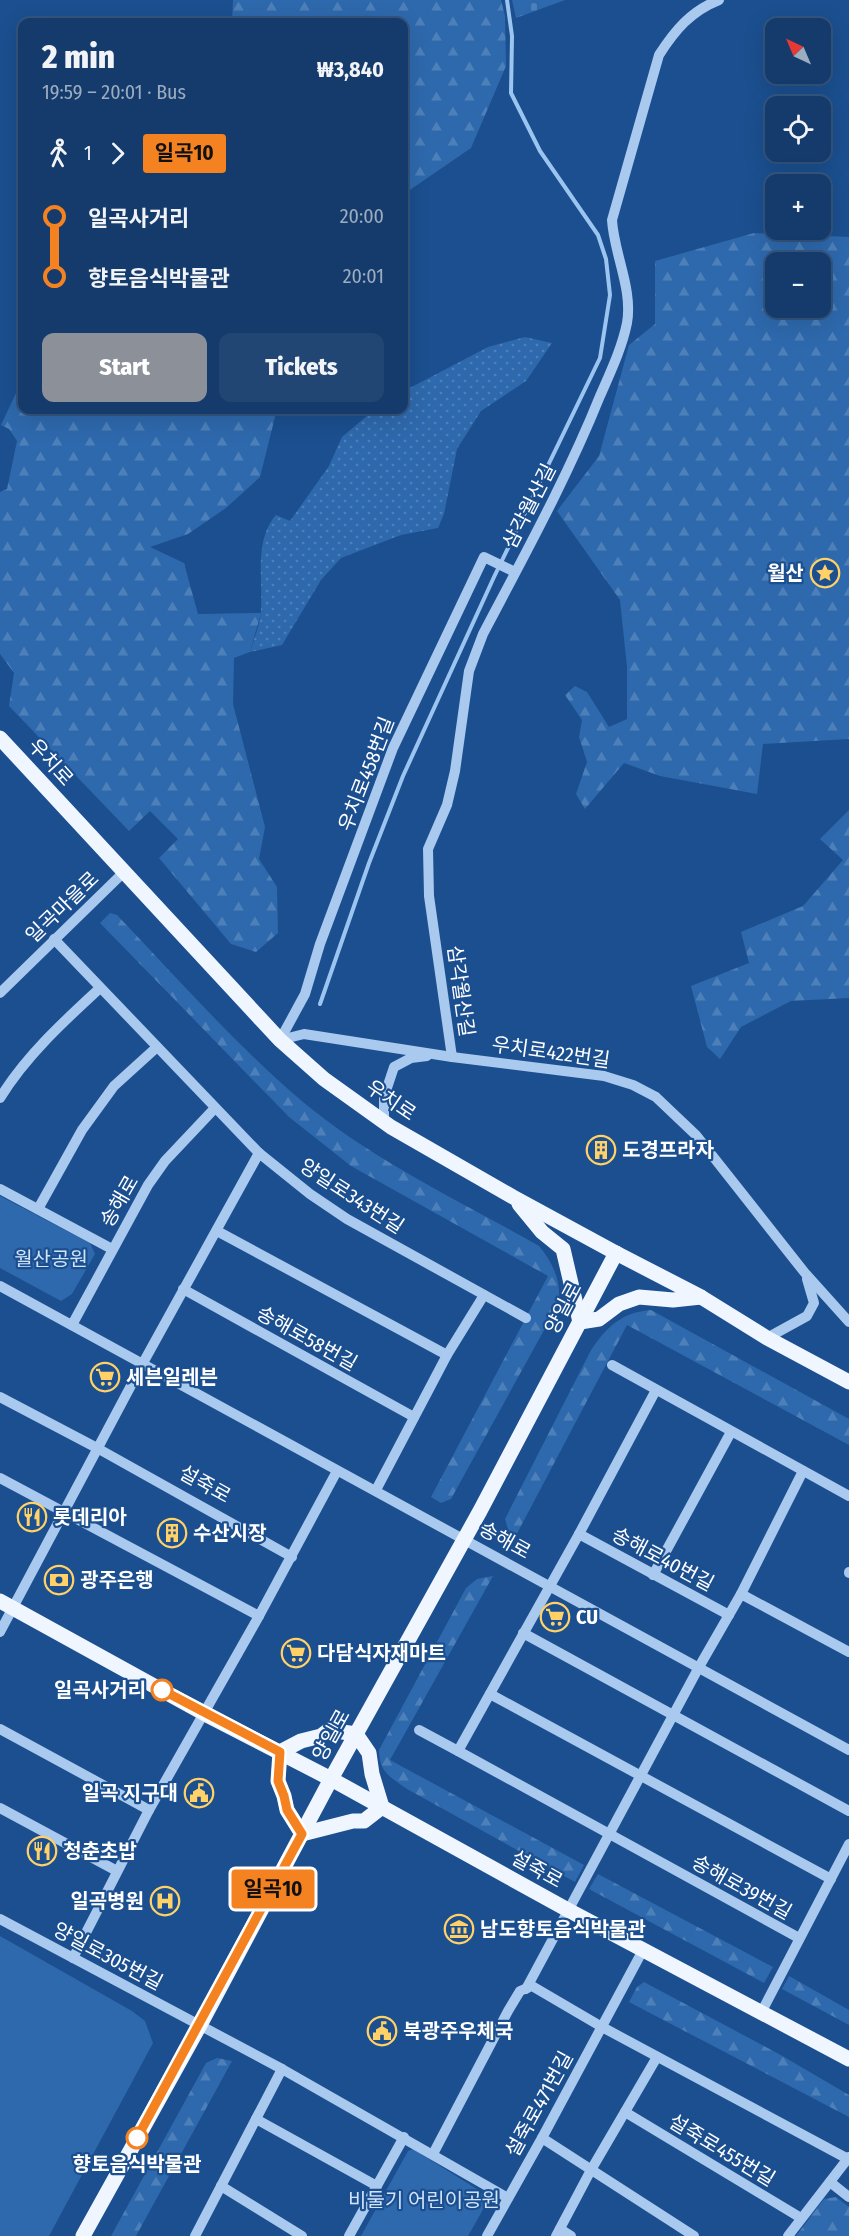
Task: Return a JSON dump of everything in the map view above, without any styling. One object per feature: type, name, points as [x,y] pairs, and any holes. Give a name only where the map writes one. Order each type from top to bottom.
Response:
[{"type":"main road","name":"우치로","points":[[0,738],[280,1040],[324,1079],[384,1122],[513,1197],[701,1297],[768,1338],[849,1382]]},
{"type":"main road","points":[[513,1197],[542,1232],[563,1249],[580,1322],[599,1319],[619,1304],[639,1297],[673,1300],[701,1297]]},
{"type":"main road","name":"양일로","points":[[82,2236],[200,2025],[331,1779],[464,1539],[616,1253]]},
{"type":"main road","name":"설죽로","points":[[7,1605],[205,1714],[331,1779],[568,1910],[849,2059]]},
{"type":"main road","points":[[329,1730],[356,1734],[369,1753],[372,1774],[382,1807],[364,1821],[353,1821],[302,1834],[287,1810],[278,1781],[280,1752],[301,1741],[321,1736],[329,1730]]},
{"type":"street","name":"삼각월산길","points":[[452,1057],[429,896],[428,849],[447,805],[455,771],[470,671],[483,634],[589,423],[627,322],[628,297],[613,237],[612,220],[659,55],[691,14],[719,0]]},
{"type":"street","name":"우치로458번길","points":[[280,1040],[305,994],[320,944],[393,748],[484,557],[515,572]]},
{"type":"street","name":"일곡마을로","points":[[0,993],[124,872]]},
{"type":"street","name":"양일로343번길","points":[[54,939],[259,1153],[310,1194],[347,1219],[526,1318]]},
{"type":"street","points":[[0,1098],[10,1082],[47,1038],[100,988]]},
{"type":"street","name":"우치로422번길","points":[[280,1040],[304,1034],[452,1057],[604,1076],[633,1085],[656,1097],[696,1135],[805,1273],[849,1322]]},
{"type":"street","points":[[38,1209],[88,1121],[114,1086],[157,1047]]},
{"type":"street","points":[[384,1122],[384,1097],[394,1067],[411,1058],[439,1055]]},
{"type":"street","name":"송해로","points":[[72,1324],[136,1206],[165,1161],[215,1108]]},
{"type":"street","points":[[0,1632],[7,1605],[64,1512],[183,1289],[217,1232],[259,1153]]},
{"type":"street","points":[[0,1189],[112,1249]]},
{"type":"street","points":[[217,1232],[447,1355]]},
{"type":"street","points":[[768,1338],[807,1316],[814,1304],[805,1273]]},
{"type":"street","name":"송해로","points":[[0,1286],[849,1750]]},
{"type":"street","name":"송해로58번길","points":[[183,1289],[414,1417]]},
{"type":"street","points":[[376,1490],[447,1355],[484,1295]]},
{"type":"street","points":[[612,1365],[849,1496]]},
{"type":"street","points":[[458,1751],[656,1390]]},
{"type":"street","name":"설죽로","points":[[0,1397],[97,1448],[292,1557]]},
{"type":"street","points":[[653,1575],[731,1432]]},
{"type":"street","points":[[73,1958],[149,1810],[205,1714],[337,1471]]},
{"type":"street","name":"송해로40번길","points":[[699,1667],[741,1594],[802,1471]]},
{"type":"street","points":[[0,1478],[259,1616]]},
{"type":"street","name":"송해로40번길","points":[[579,1534],[729,1615]]},
{"type":"street","points":[[741,1594],[849,1652]]},
{"type":"street","points":[[523,1633],[849,1811]]},
{"type":"street","points":[[526,1989],[699,1667]]},
{"type":"street","points":[[490,1694],[831,1879]]},
{"type":"street","points":[[0,1730],[149,1810]]},
{"type":"street","name":"송해로39번길","points":[[419,1730],[799,1938],[849,1844]]},
{"type":"street","points":[[0,1808],[117,1871]]},
{"type":"street","name":"양일로305번길","points":[[0,1918],[200,2025]]},
{"type":"street","points":[[761,2013],[799,1938]]},
{"type":"street","name":"설죽로471번길","points":[[487,2236],[643,1950]]},
{"type":"street","points":[[433,2154],[508,2011],[520,1991],[532,1986],[657,2057],[848,2158],[788,2236]]},
{"type":"street","points":[[200,2025],[404,2137],[508,2198]]},
{"type":"street","points":[[571,2236],[558,2232],[591,2170],[657,2057]]},
{"type":"street","points":[[195,2236],[282,2069]]},
{"type":"street","name":"설죽로455번길","points":[[625,2112],[801,2218]]},
{"type":"street","points":[[256,2119],[377,2186]]},
{"type":"street","points":[[350,2236],[404,2137]]},
{"type":"street","points":[[542,2138],[693,2236]]},
{"type":"street","points":[[830,2182],[849,2197]]},
{"type":"street","points":[[221,2187],[302,2236]]},
{"type":"green space","points":[[233,0],[501,0],[505,16],[506,66],[471,148],[408,191],[408,18],[232,18]]},
{"type":"green space","points":[[512,0],[565,0],[516,18]]},
{"type":"green space","points":[[754,233],[765,233],[765,240],[831,240],[831,236],[849,237],[849,739],[763,744],[757,794],[660,776],[624,763],[585,809],[576,794],[587,762],[579,737],[582,720],[565,695],[575,686],[587,692],[609,727],[627,719],[627,667],[620,600],[557,511],[599,456],[629,345],[655,324],[655,261]]},
{"type":"green space","points":[[525,337],[552,343],[526,381],[481,411],[457,449],[444,514],[438,528],[401,535],[341,558],[321,580],[282,645],[250,652],[260,616],[262,548],[269,525],[276,515],[290,521],[329,466],[342,437],[369,414],[408,414],[408,389],[488,347]]},
{"type":"green space","points":[[18,387],[18,414],[274,414],[260,477],[226,508],[188,534],[150,547],[184,563],[198,614],[261,613],[250,652],[234,658],[233,704],[265,827],[259,859],[277,887],[278,933],[256,952],[231,944],[159,858],[178,839],[150,811],[129,831],[9,706],[14,673],[0,654],[0,492],[7,489],[17,441],[9,429],[1,425]]},
{"type":"green space","points":[[849,810],[849,998],[791,1001],[741,1027],[720,1059],[707,1047],[691,986],[749,963],[741,932],[803,906],[843,860],[820,839]]},
{"type":"green space","points":[[110,913],[117,915],[231,1034],[303,1102],[388,1162],[539,1246],[548,1259],[557,1279],[559,1303],[451,1499],[441,1503],[431,1497],[548,1276],[351,1166],[289,1117],[100,923]]},
{"type":"green space","name":"월산공원","points":[[0,1196],[90,1243],[95,1254],[72,1294],[61,1301],[0,1268]]},
{"type":"green space","points":[[651,1310],[849,1419],[849,1445],[627,1325],[512,1543],[505,1519],[590,1352],[615,1323],[631,1314]]},
{"type":"green space","points":[[493,1576],[390,1760],[584,1865],[575,1882],[407,1789],[391,1777],[381,1764],[379,1750],[466,1588],[477,1579]]},
{"type":"green space","points":[[598,1874],[773,1967],[764,1983],[589,1889]]},
{"type":"green space","points":[[0,1936],[132,2011],[145,2021],[153,2043],[49,2236],[0,2236]]},
{"type":"green space","points":[[789,1976],[849,2010],[849,2025],[782,1989]]},
{"type":"green space","points":[[644,1982],[779,2054],[849,2095],[849,2117],[629,2002],[637,1987]]},
{"type":"green space","points":[[217,2058],[232,2061],[136,2236],[111,2236],[206,2063]]},
{"type":"green space","name":"비둘기 어린이공원","points":[[413,2149],[480,2191],[488,2201],[468,2236],[361,2236],[408,2151]]},
{"type":"green space","points":[[836,2197],[849,2207],[849,2236],[796,2236],[824,2199]]},
{"type":"waterway","points":[[320,1004],[369,863],[403,776],[494,577],[600,358],[610,295],[606,259],[598,235],[540,151],[511,93],[512,36],[507,0]]},
{"type":"bus line","name":"일곡10","points":[[137,2138],[302,1834],[287,1810],[278,1781],[280,1752],[162,1690]]},
{"type":"place","name":"월산","points":[[825,573]]},
{"type":"place","name":"도경프라자","points":[[601,1150]]},
{"type":"place","name":"세븐일레븐","points":[[105,1377]]},
{"type":"place","name":"롯데리아","points":[[32,1517]]},
{"type":"place","name":"수산시장","points":[[172,1533]]},
{"type":"place","name":"광주은행","points":[[59,1580]]},
{"type":"place","name":"CU","points":[[555,1617]]},
{"type":"place","name":"다담식자재마트","points":[[296,1653]]},
{"type":"place","name":"일곡사거리","points":[[162,1690]]},
{"type":"place","name":"일곡 지구대","points":[[199,1793]]},
{"type":"place","name":"청춘초밥","points":[[42,1851]]},
{"type":"place","name":"일곡병원","points":[[165,1901]]},
{"type":"place","name":"남도향토음식박물관","points":[[459,1929]]},
{"type":"place","name":"북광주우체국","points":[[382,2031]]},
{"type":"place","name":"향토음식박물관","points":[[137,2138]]}]
